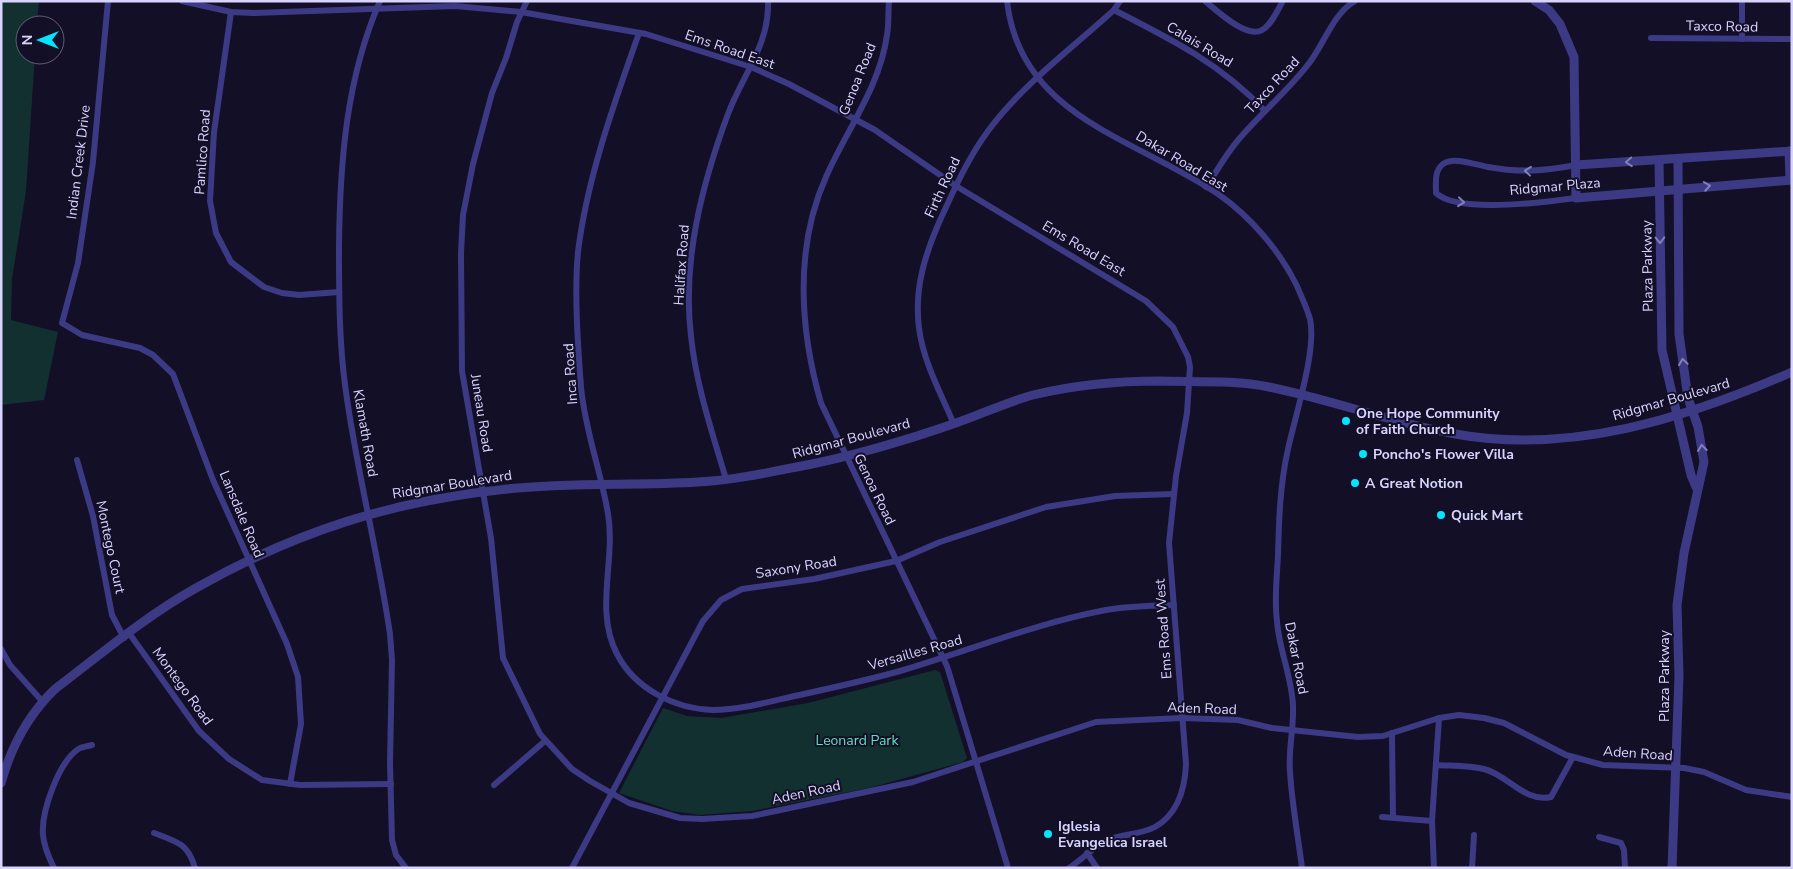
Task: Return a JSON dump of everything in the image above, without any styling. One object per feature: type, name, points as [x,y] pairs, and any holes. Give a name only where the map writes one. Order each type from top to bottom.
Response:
[{"type":"street","name":"Indian Creek Drive","points":[[62,323],[78,263],[93,162],[108,1]]},
{"type":"street","name":"Ems Road East","points":[[182,1],[231,12],[455,6],[521,12],[639,33],[751,67],[875,130],[956,186],[1146,301],[1162,315],[1180,338],[1188,357],[1189,382]]},
{"type":"street","name":"Klamath Road","points":[[380,1],[363,46],[346,114],[340,189],[339,292],[345,386],[390,634],[392,660],[392,840],[396,855],[406,868]]},
{"type":"street","name":"Juneau Road","points":[[527,1],[521,12],[492,93],[473,164],[463,214],[462,362],[491,538],[503,658],[529,716],[545,741],[572,769],[611,793]]},
{"type":"street","name":"Halifax Road","points":[[726,479],[702,400],[690,334],[692,245],[699,208],[728,113],[751,67],[766,28],[768,1]]},
{"type":"street","name":"Genoa Road","points":[[888,1],[884,48],[865,101],[825,178],[815,209],[807,240],[803,310],[814,380],[821,403],[943,657],[1008,868]]},
{"type":"street","name":"Dakar Road East","points":[[1007,1],[1014,37],[1020,54],[1037,79],[1062,104],[1206,187],[1247,219],[1269,243],[1296,285],[1310,319],[1311,332],[1307,366],[1301,395]]},
{"type":"street","name":"Firth Road","points":[[954,424],[923,348],[918,309],[918,290],[924,260],[972,154],[989,130],[1012,103],[1114,10],[1120,1]]},
{"type":"street","points":[[1205,1],[1229,20],[1255,33],[1264,30],[1283,1]]},
{"type":"street","name":"Taxco Road","points":[[1206,187],[1238,140],[1309,64],[1326,39],[1337,17],[1347,6],[1355,1]]},
{"type":"street","points":[[1534,1],[1549,10],[1560,24],[1574,57],[1576,198]]},
{"type":"street","points":[[1742,1],[1742,39]]},
{"type":"street","name":"Calais Road","points":[[1114,10],[1174,41],[1227,74],[1242,86],[1265,111]]},
{"type":"street","name":"Pamlico Road","points":[[231,12],[214,132],[210,201],[216,233],[231,262],[264,287],[282,294],[299,295],[339,292]]},
{"type":"street","name":"Inca Road","points":[[639,33],[601,145],[578,256],[582,388],[587,427],[608,513],[610,541],[606,607],[612,643],[626,669],[662,698]]},
{"type":"street","name":"Taxco Road","points":[[1651,38],[1792,39]]},
{"type":"street","points":[[1790,151],[1791,180]]},
{"type":"street","name":"Ridgmar Plaza","points":[[1790,151],[1576,165],[1537,172],[1489,168],[1455,161],[1443,164],[1436,172],[1436,193],[1443,200],[1484,205],[1533,205],[1576,198],[1659,192],[1721,184],[1791,180]]},
{"type":"street","name":"Plaza Parkway","points":[[1672,868],[1679,676],[1677,605],[1696,486],[1704,462],[1698,427],[1692,410],[1679,334],[1678,159]]},
{"type":"street","name":"Plaza Parkway","points":[[1659,160],[1662,350],[1676,415],[1691,475],[1696,486]]},
{"type":"street","points":[[1661,306],[1679,306]]},
{"type":"street","name":"Lansdale Road","points":[[62,323],[82,334],[140,348],[168,367],[184,397],[213,480],[287,644],[298,677],[300,724],[290,784]]},
{"type":"street","name":"Ridgmar Boulevard","points":[[1,783],[12,751],[42,701],[55,688],[126,635],[194,589],[249,561],[320,529],[368,513],[407,504],[483,492],[539,486],[746,478],[846,457],[954,424],[1030,396],[1052,391],[1128,382],[1189,382],[1262,386],[1455,434],[1536,440],[1566,439],[1598,434],[1676,415],[1750,391],[1792,372]]},
{"type":"street","name":"Ems Road West","points":[[1069,868],[1086,853],[1110,839],[1155,827],[1171,813],[1181,796],[1186,779],[1169,543],[1174,494],[1188,413],[1189,382]]},
{"type":"street","name":"Dakar Road","points":[[1301,395],[1288,450],[1278,511],[1276,620],[1291,687],[1293,708],[1290,773],[1302,868]]},
{"type":"street","name":"Montego Court","points":[[77,460],[93,516],[112,615],[126,635]]},
{"type":"street","name":"Saxony Road","points":[[572,868],[710,610],[734,592],[754,586],[814,579],[896,561],[940,542],[1046,507],[1115,496],[1174,494]]},
{"type":"street","name":"Versailles Road","points":[[662,698],[682,705],[716,710],[828,689],[898,672],[1056,622],[1108,610],[1174,605]]},
{"type":"street","name":"Montego Road","points":[[126,635],[205,736],[229,759],[262,780],[290,784],[391,784]]},
{"type":"street","points":[[1,649],[10,665],[42,701]]},
{"type":"street","name":"Aden Road","points":[[611,793],[645,809],[680,818],[702,819],[752,816],[913,782],[1096,722],[1182,718],[1238,720],[1291,730],[1345,737],[1383,736],[1439,718],[1459,715],[1484,718],[1504,724],[1573,757],[1603,765],[1676,768],[1704,772],[1746,790],[1792,797]]},
{"type":"street","points":[[1434,868],[1432,821],[1439,718]]},
{"type":"street","points":[[1392,733],[1393,818]]},
{"type":"street","points":[[494,785],[545,741]]},
{"type":"street","points":[[54,868],[46,850],[43,835],[43,819],[48,800],[56,781],[74,754],[81,748],[92,746]]},
{"type":"street","points":[[1436,765],[1483,768],[1498,775],[1530,796],[1542,799],[1551,797],[1573,757]]},
{"type":"street","points":[[1382,818],[1432,821]]},
{"type":"street","points":[[154,833],[188,848],[195,868]]},
{"type":"street","points":[[1472,868],[1474,835]]},
{"type":"street","points":[[1599,837],[1620,843],[1624,850],[1625,868]]},
{"type":"street","points":[[1086,853],[1097,868]]},
{"type":"green space","points":[[1,1],[39,1],[38,15],[15,15],[15,65],[34,65],[26,191],[12,279],[11,320],[58,332],[44,400],[1,405]]},
{"type":"green space","name":"Leonard Park","points":[[935,670],[940,672],[967,758],[963,762],[869,788],[752,811],[700,815],[672,811],[619,793],[663,708],[687,716],[721,718],[808,703]]},
{"type":"place","name":"One Hope Community of Faith Church","points":[[1346,421]]},
{"type":"place","name":"Poncho's Flower Villa","points":[[1363,454]]},
{"type":"place","name":"A Great Notion","points":[[1355,483]]},
{"type":"place","name":"Quick Mart","points":[[1441,515]]},
{"type":"place","name":"Iglesia Evangelica Israel","points":[[1048,834]]}]
